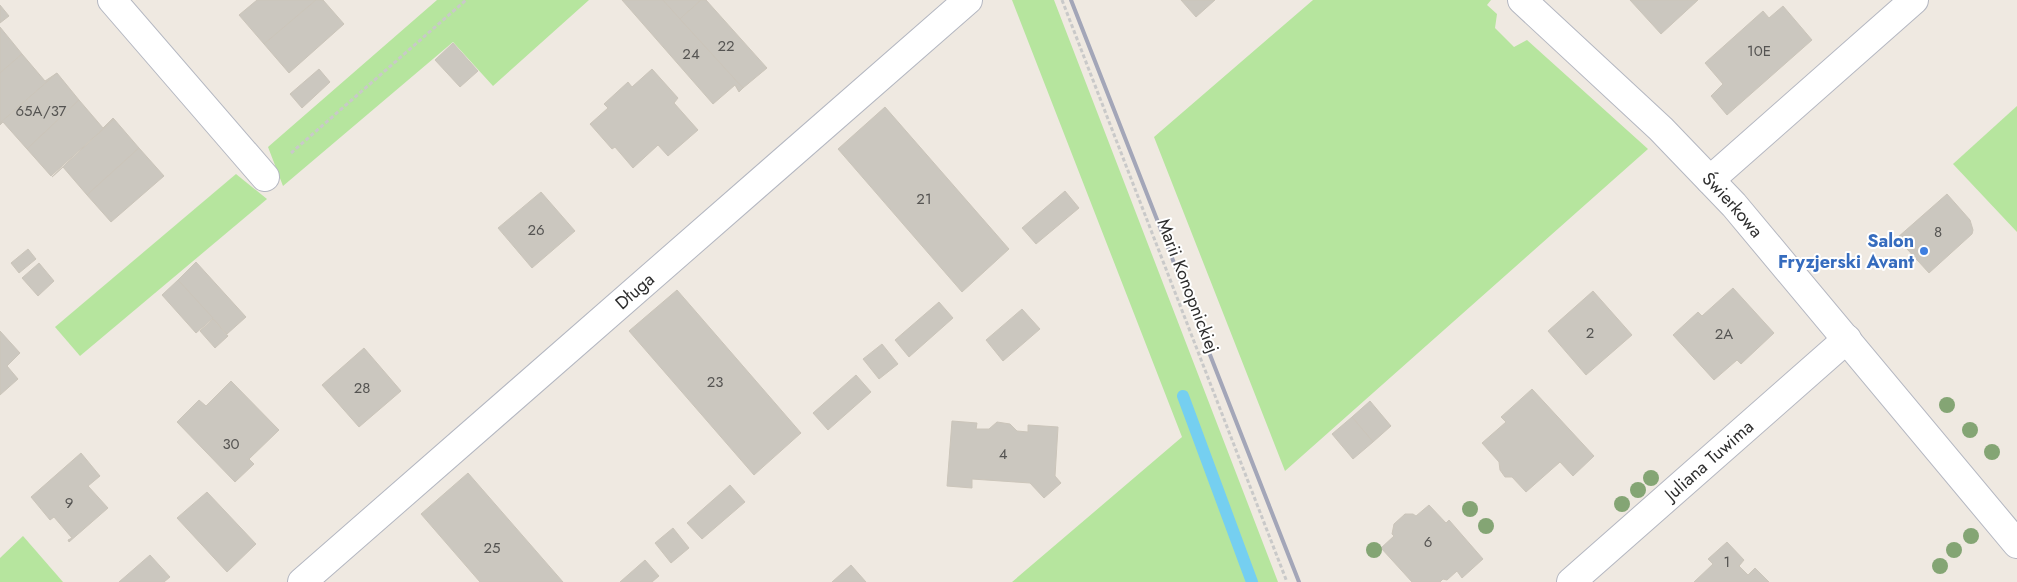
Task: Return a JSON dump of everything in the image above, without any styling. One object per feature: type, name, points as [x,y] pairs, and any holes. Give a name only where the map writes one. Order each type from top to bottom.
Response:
[{"type":"street","points":[[112,0],[265,177]]},
{"type":"street","name":"Długa","points":[[302,582],[968,0]]},
{"type":"street","points":[[1710,180],[1914,0]]},
{"type":"street","name":"Świerkowa","points":[[1531,3],[1661,129],[1734,205],[1848,339],[2017,544]]},
{"type":"street","name":"Juliana Tuwima","points":[[1571,582],[1848,339]]},
{"type":"path","points":[[265,177],[466,0]]},
{"type":"path","name":"Marii Konopnickiej","points":[[1062,0],[1287,582]]},
{"type":"green space","points":[[437,0],[589,0],[493,86],[453,42],[283,186],[268,147]]},
{"type":"green space","points":[[1012,0],[1054,0],[1278,582],[1012,582],[1182,437]]},
{"type":"green space","points":[[1313,0],[1491,0],[1487,5],[1497,14],[1495,28],[1514,47],[1527,40],[1648,149],[1285,471],[1154,137]]},
{"type":"green space","points":[[2017,106],[2017,232],[1953,164]]},
{"type":"green space","points":[[236,174],[267,199],[80,356],[55,327]]},
{"type":"green space","points":[[23,536],[63,582],[0,582],[0,558]]},
{"type":"building","points":[[257,0],[316,0],[264,44],[239,15]]},
{"type":"building","points":[[316,0],[323,0],[344,24],[289,73],[264,44]]},
{"type":"building","points":[[622,0],[663,0],[743,88],[739,92],[735,85],[713,104]]},
{"type":"building","points":[[663,0],[701,0],[680,19]]},
{"type":"building","points":[[701,0],[706,0],[767,68],[743,88],[680,19]]},
{"type":"building","points":[[1181,0],[1215,0],[1196,17]]},
{"type":"building","points":[[1630,0],[1698,0],[1661,34]]},
{"type":"building","points":[[0,5],[9,16],[0,23]]},
{"type":"building","points":[[1783,6],[1812,40],[1727,115],[1711,96],[1723,84],[1705,63],[1763,11],[1769,18]]},
{"type":"building","points":[[0,27],[22,54],[0,73]]},
{"type":"building","points":[[453,43],[478,71],[460,87],[435,60]]},
{"type":"building","points":[[22,54],[45,81],[57,73],[0,123],[0,73]]},
{"type":"building","points":[[319,69],[330,82],[302,108],[290,94]]},
{"type":"building","points":[[652,69],[678,98],[674,103],[698,130],[668,156],[658,145],[633,168],[615,147],[612,149],[590,124],[608,108],[604,104],[628,82],[632,87]]},
{"type":"building","points":[[57,73],[79,100],[27,149],[3,122],[0,125],[0,123]]},
{"type":"building","points":[[79,100],[103,128],[114,119],[51,176],[27,149]]},
{"type":"building","points":[[885,107],[1009,249],[962,292],[838,149]]},
{"type":"building","points":[[114,119],[139,148],[87,195],[63,167],[52,177]]},
{"type":"building","points":[[139,148],[164,176],[111,222],[87,195]]},
{"type":"building","points":[[1065,191],[1079,208],[1036,244],[1022,228]]},
{"type":"building","points":[[541,192],[575,231],[532,268],[498,228]]},
{"type":"building","points":[[1947,194],[1970,220],[1973,230],[1972,234],[1929,273],[1897,238]]},
{"type":"building","points":[[28,249],[36,259],[19,273],[11,263]]},
{"type":"building","points":[[196,262],[246,317],[227,334],[178,280]]},
{"type":"building","points":[[39,263],[54,281],[38,296],[22,278]]},
{"type":"building","points":[[178,280],[213,318],[196,333],[162,295]]},
{"type":"building","points":[[1733,288],[1774,333],[1741,364],[1737,360],[1714,380],[1673,335],[1698,312],[1702,316]]},
{"type":"building","points":[[677,290],[801,433],[754,475],[629,331]]},
{"type":"building","points":[[1593,291],[1632,335],[1586,375],[1548,331]]},
{"type":"building","points":[[939,302],[953,318],[909,357],[895,340]]},
{"type":"building","points":[[1022,309],[1040,329],[1003,361],[986,340]]},
{"type":"building","points":[[213,319],[228,336],[215,348],[200,331]]},
{"type":"building","points":[[0,331],[20,353],[7,366],[18,379],[0,395]]},
{"type":"building","points":[[882,344],[898,364],[879,379],[863,359]]},
{"type":"building","points":[[364,348],[401,391],[359,427],[322,385]]},
{"type":"building","points":[[856,375],[871,392],[828,430],[813,413]]},
{"type":"building","points":[[231,381],[279,430],[249,459],[254,464],[235,482],[177,422],[199,400],[206,406]]},
{"type":"building","points":[[1532,389],[1594,456],[1573,476],[1560,462],[1526,492],[1512,477],[1505,477],[1500,470],[1499,462],[1482,443],[1506,422],[1501,417]]},
{"type":"building","points":[[1370,401],[1391,426],[1373,442],[1352,417]]},
{"type":"building","points":[[1352,417],[1373,442],[1353,459],[1332,434]]},
{"type":"building","points":[[952,421],[977,423],[976,429],[989,429],[997,422],[1010,424],[1017,431],[1028,432],[1028,425],[1058,427],[1055,476],[1061,483],[1044,498],[1030,483],[972,479],[972,488],[947,486]]},
{"type":"building","points":[[81,453],[100,476],[88,486],[108,508],[69,542],[68,540],[72,538],[54,517],[50,520],[31,497]]},
{"type":"building","points":[[468,473],[563,582],[480,582],[421,514]]},
{"type":"building","points":[[730,485],[745,502],[702,539],[687,523]]},
{"type":"building","points":[[207,492],[256,544],[227,572],[177,518]]},
{"type":"building","points":[[1429,505],[1446,523],[1449,520],[1483,559],[1462,578],[1457,571],[1447,580],[1443,579],[1440,582],[1412,582],[1381,548],[1394,536],[1392,534],[1394,524],[1405,514],[1416,516]]},
{"type":"building","points":[[673,528],[689,548],[671,563],[655,543]]},
{"type":"building","points":[[1727,542],[1744,560],[1739,566],[1748,575],[1755,568],[1769,582],[1694,582],[1713,564],[1708,559]]},
{"type":"building","points":[[150,555],[170,577],[164,582],[119,582]]},
{"type":"building","points":[[645,560],[659,576],[652,582],[620,582]]},
{"type":"building","points":[[851,565],[866,582],[832,582]]},
{"type":"waterway","points":[[1183,396],[1252,582]]},
{"type":"railway","points":[[1071,0],[1299,582]]},
{"type":"place","name":"Salon Fryzjerski Avant","points":[[1924,251]]}]
